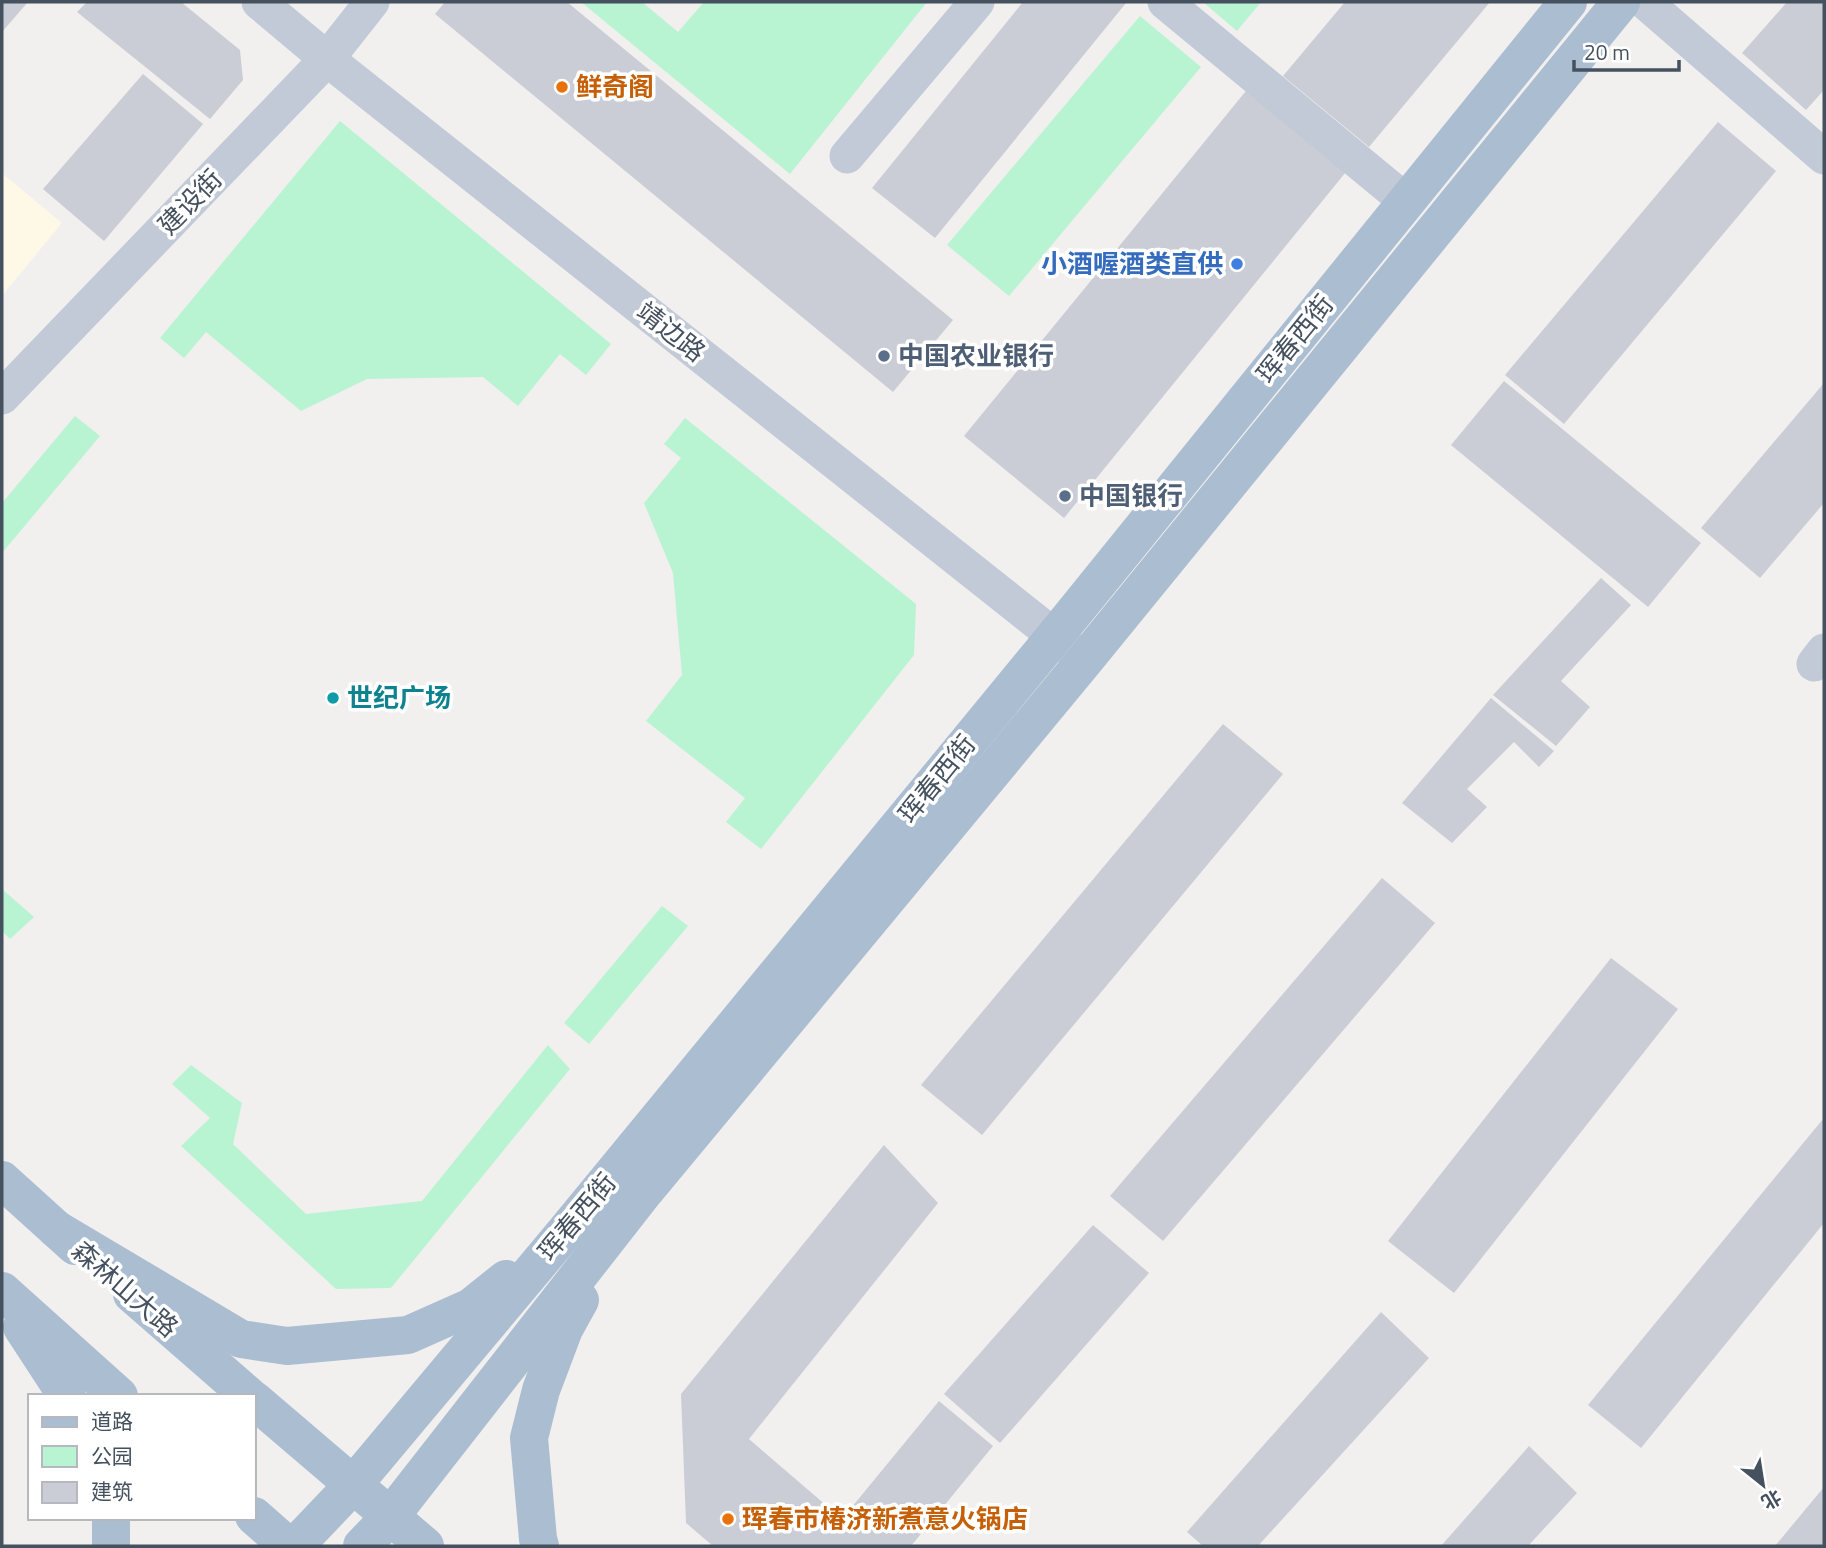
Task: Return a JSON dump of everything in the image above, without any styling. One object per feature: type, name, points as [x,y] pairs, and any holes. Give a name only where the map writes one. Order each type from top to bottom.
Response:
[{"type":"main road","name":"珲春西街","points":[[295,1546],[353,1485],[565,1231],[1055,636],[1568,2]]},
{"type":"main road","name":"珲春西街","points":[[362,1546],[390,1517],[640,1197],[1085,660],[1621,2]]},
{"type":"main road","name":"森林山大路","points":[[2,1180],[247,1394]]},
{"type":"main road","points":[[540,1546],[529,1438],[541,1390],[564,1329],[640,1197]]},
{"type":"main road","points":[[56,1229],[241,1339],[287,1346],[408,1335],[471,1307],[565,1231]]},
{"type":"main road","points":[[2,1293],[66,1394]]},
{"type":"main road","points":[[2,1293],[117,1394]]},
{"type":"main road","points":[[256,1401],[425,1546]]},
{"type":"main road","points":[[256,1518],[288,1546]]},
{"type":"main road","points":[[111,1520],[111,1546]]},
{"type":"street","name":"靖边路","points":[[259,2],[327,59],[1085,660]]},
{"type":"street","name":"建设街","points":[[2,397],[327,59],[372,2]]},
{"type":"street","points":[[847,156],[977,2]]},
{"type":"street","points":[[1165,2],[1407,202]]},
{"type":"street","points":[[1644,2],[1824,157]]},
{"type":"shaded area","points":[[2,173],[62,223],[2,296]]},
{"type":"green space","points":[[581,2],[642,2],[678,32],[704,2],[927,2],[790,174]]},
{"type":"green space","points":[[1203,2],[1261,2],[1237,31]]},
{"type":"green space","points":[[1140,16],[1201,67],[1009,296],[947,245]]},
{"type":"green space","points":[[340,121],[611,344],[586,375],[560,354],[518,406],[483,377],[367,379],[301,411],[206,332],[184,358],[160,338]]},
{"type":"green space","points":[[75,416],[100,436],[2,553],[2,503]]},
{"type":"green space","points":[[685,418],[916,604],[914,655],[761,849],[726,822],[745,798],[646,721],[682,675],[673,573],[644,503],[681,458],[664,444]]},
{"type":"green space","points":[[2,889],[34,917],[10,939],[2,931]]},
{"type":"green space","points":[[662,906],[688,926],[589,1044],[564,1023]]},
{"type":"green space","points":[[548,1045],[570,1069],[391,1288],[336,1289],[181,1146],[210,1118],[172,1084],[191,1065],[242,1103],[233,1144],[306,1214],[422,1201]]},
{"type":"building","points":[[2,2],[28,2],[2,32]]},
{"type":"building","points":[[87,2],[181,2],[240,50],[243,80],[210,119],[77,12]]},
{"type":"building","points":[[445,2],[567,2],[953,320],[893,392],[435,14]]},
{"type":"building","points":[[1023,2],[1126,3],[935,238],[872,188]]},
{"type":"building","points":[[1345,2],[1490,2],[1369,147],[1283,76]]},
{"type":"building","points":[[1787,2],[1824,2],[1824,90],[1806,110],[1742,53]]},
{"type":"building","points":[[143,74],[203,124],[104,241],[43,189]]},
{"type":"building","points":[[1250,86],[1350,167],[1064,518],[964,436]]},
{"type":"building","points":[[1718,122],[1776,171],[1564,424],[1505,375]]},
{"type":"building","points":[[1504,381],[1701,543],[1648,607],[1451,445]]},
{"type":"building","points":[[1824,383],[1824,503],[1760,578],[1701,528]]},
{"type":"building","points":[[1601,578],[1631,605],[1561,681],[1590,707],[1556,746],[1493,695]]},
{"type":"building","points":[[1491,698],[1554,751],[1539,767],[1514,742],[1467,789],[1487,807],[1452,843],[1402,803]]},
{"type":"building","points":[[1223,724],[1283,774],[982,1135],[921,1085]]},
{"type":"building","points":[[1382,878],[1435,923],[1163,1241],[1110,1196]]},
{"type":"building","points":[[1611,958],[1678,1009],[1454,1293],[1388,1241]]},
{"type":"building","points":[[1823,1119],[1824,1223],[1641,1448],[1588,1405]]},
{"type":"building","points":[[884,1145],[938,1203],[749,1439],[842,1519],[939,1401],[993,1446],[911,1546],[713,1546],[686,1523],[681,1394]]},
{"type":"building","points":[[1093,1225],[1149,1273],[1000,1443],[944,1394]]},
{"type":"building","points":[[1381,1312],[1429,1358],[1258,1546],[1203,1546],[1187,1532]]},
{"type":"building","points":[[1529,1446],[1577,1493],[1528,1546],[1441,1546]]},
{"type":"building","points":[[1824,1487],[1824,1546],[1775,1546]]},
{"type":"place","name":"鲜奇阁","points":[[562,87]]},
{"type":"place","name":"小酒喔酒类直供","points":[[1237,264]]},
{"type":"place","name":"中国农业银行","points":[[884,356]]},
{"type":"place","name":"中国银行","points":[[1065,496]]},
{"type":"place","name":"世纪广场","points":[[333,698]]},
{"type":"place","name":"珲春市椿济新煮意火锅店","points":[[728,1519]]}]
